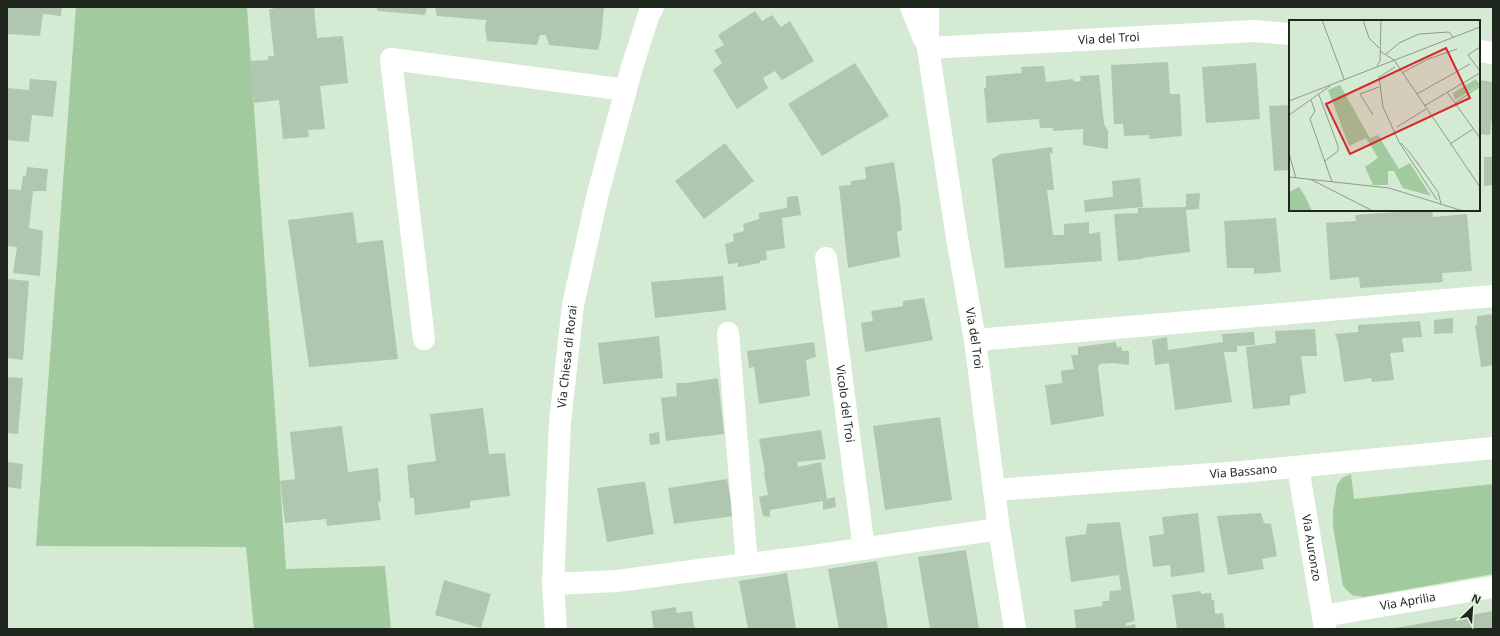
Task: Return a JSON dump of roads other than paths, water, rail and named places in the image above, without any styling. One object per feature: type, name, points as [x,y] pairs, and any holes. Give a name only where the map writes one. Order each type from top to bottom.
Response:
[{"type":"street","name":"Via Chiesa di Rorai","points":[[556,629],[553,584],[560,422],[573,305],[597,197],[626,90],[649,14],[653,7]]},
{"type":"street","name":"Via del Troi","points":[[911,7],[928,48]]},
{"type":"street","name":"Via del Troi","points":[[928,7],[928,48],[956,232],[975,340],[999,529],[1015,629]]},
{"type":"street","name":"Via del Troi","points":[[928,48],[1254,31],[1289,34]]},
{"type":"street","points":[[1480,51],[1493,53]]},
{"type":"street","points":[[424,339],[391,59],[626,90]]},
{"type":"street","name":"Vicolo del Troi","points":[[826,258],[864,549]]},
{"type":"street","points":[[975,340],[1493,296]]},
{"type":"street","points":[[728,333],[747,564]]},
{"type":"street","name":"Via Bassano","points":[[994,490],[1298,467],[1493,448]]},
{"type":"street","name":"Via Auronzo","points":[[1298,467],[1324,622]]},
{"type":"street","points":[[553,584],[617,581],[864,549],[999,529]]},
{"type":"street","name":"Via Aprilia","points":[[1324,622],[1493,587]]}]
